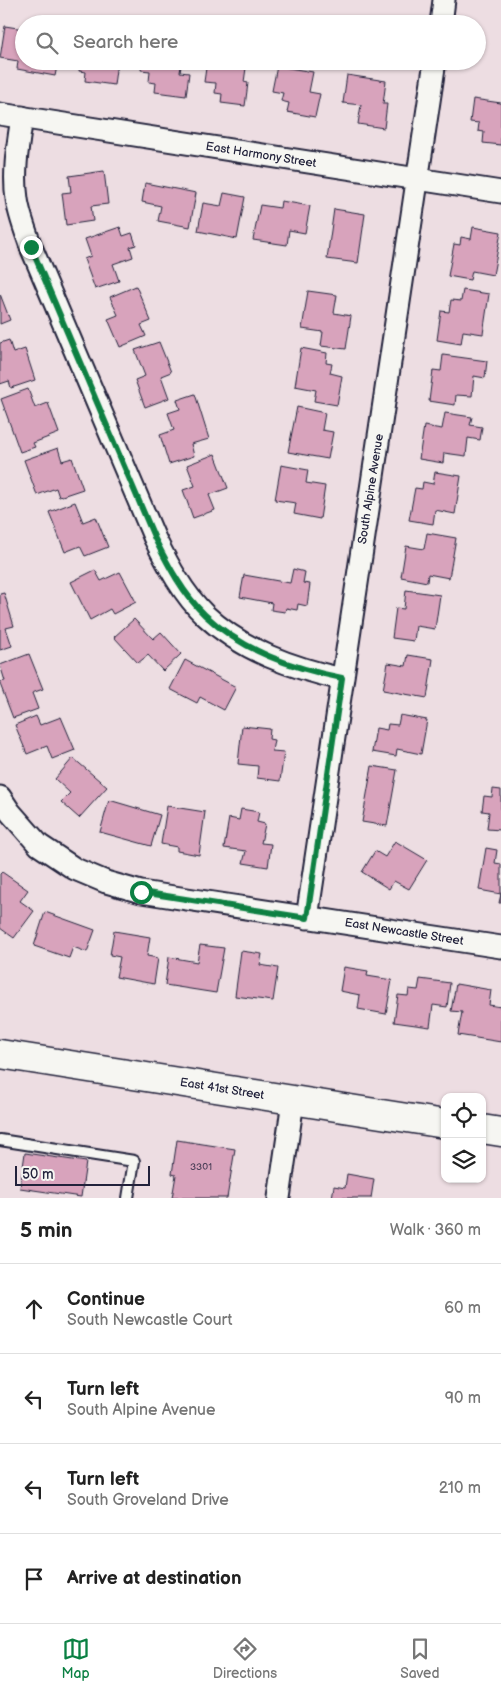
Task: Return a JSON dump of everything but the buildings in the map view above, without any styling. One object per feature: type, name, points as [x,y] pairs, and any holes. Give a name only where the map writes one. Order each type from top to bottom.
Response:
[{"type":"main road","name":"East 41st Street","points":[[0,1054],[441,1123]]},
{"type":"main road","points":[[486,1130],[501,1132]]},
{"type":"street","points":[[442,15],[444,0]]},
{"type":"street","name":"South Alpine Avenue","points":[[307,918],[434,70]]},
{"type":"street","name":"East Harmony Street","points":[[0,114],[501,192]]},
{"type":"street","points":[[22,117],[16,172],[17,199],[24,225],[35,256],[155,539],[171,570],[204,615],[262,654],[310,672],[342,678]]},
{"type":"street","name":"East Newcastle Street","points":[[0,796],[10,812],[39,845],[75,869],[106,882],[141,892],[501,947]]},
{"type":"street","points":[[279,1198],[293,1100]]},
{"type":"lane","points":[[0,1140],[134,1161],[128,1198]]},
{"type":"route","points":[[31,247],[155,539],[171,570],[185,591],[204,615],[262,654],[310,672],[342,678],[307,918],[141,892]]}]
